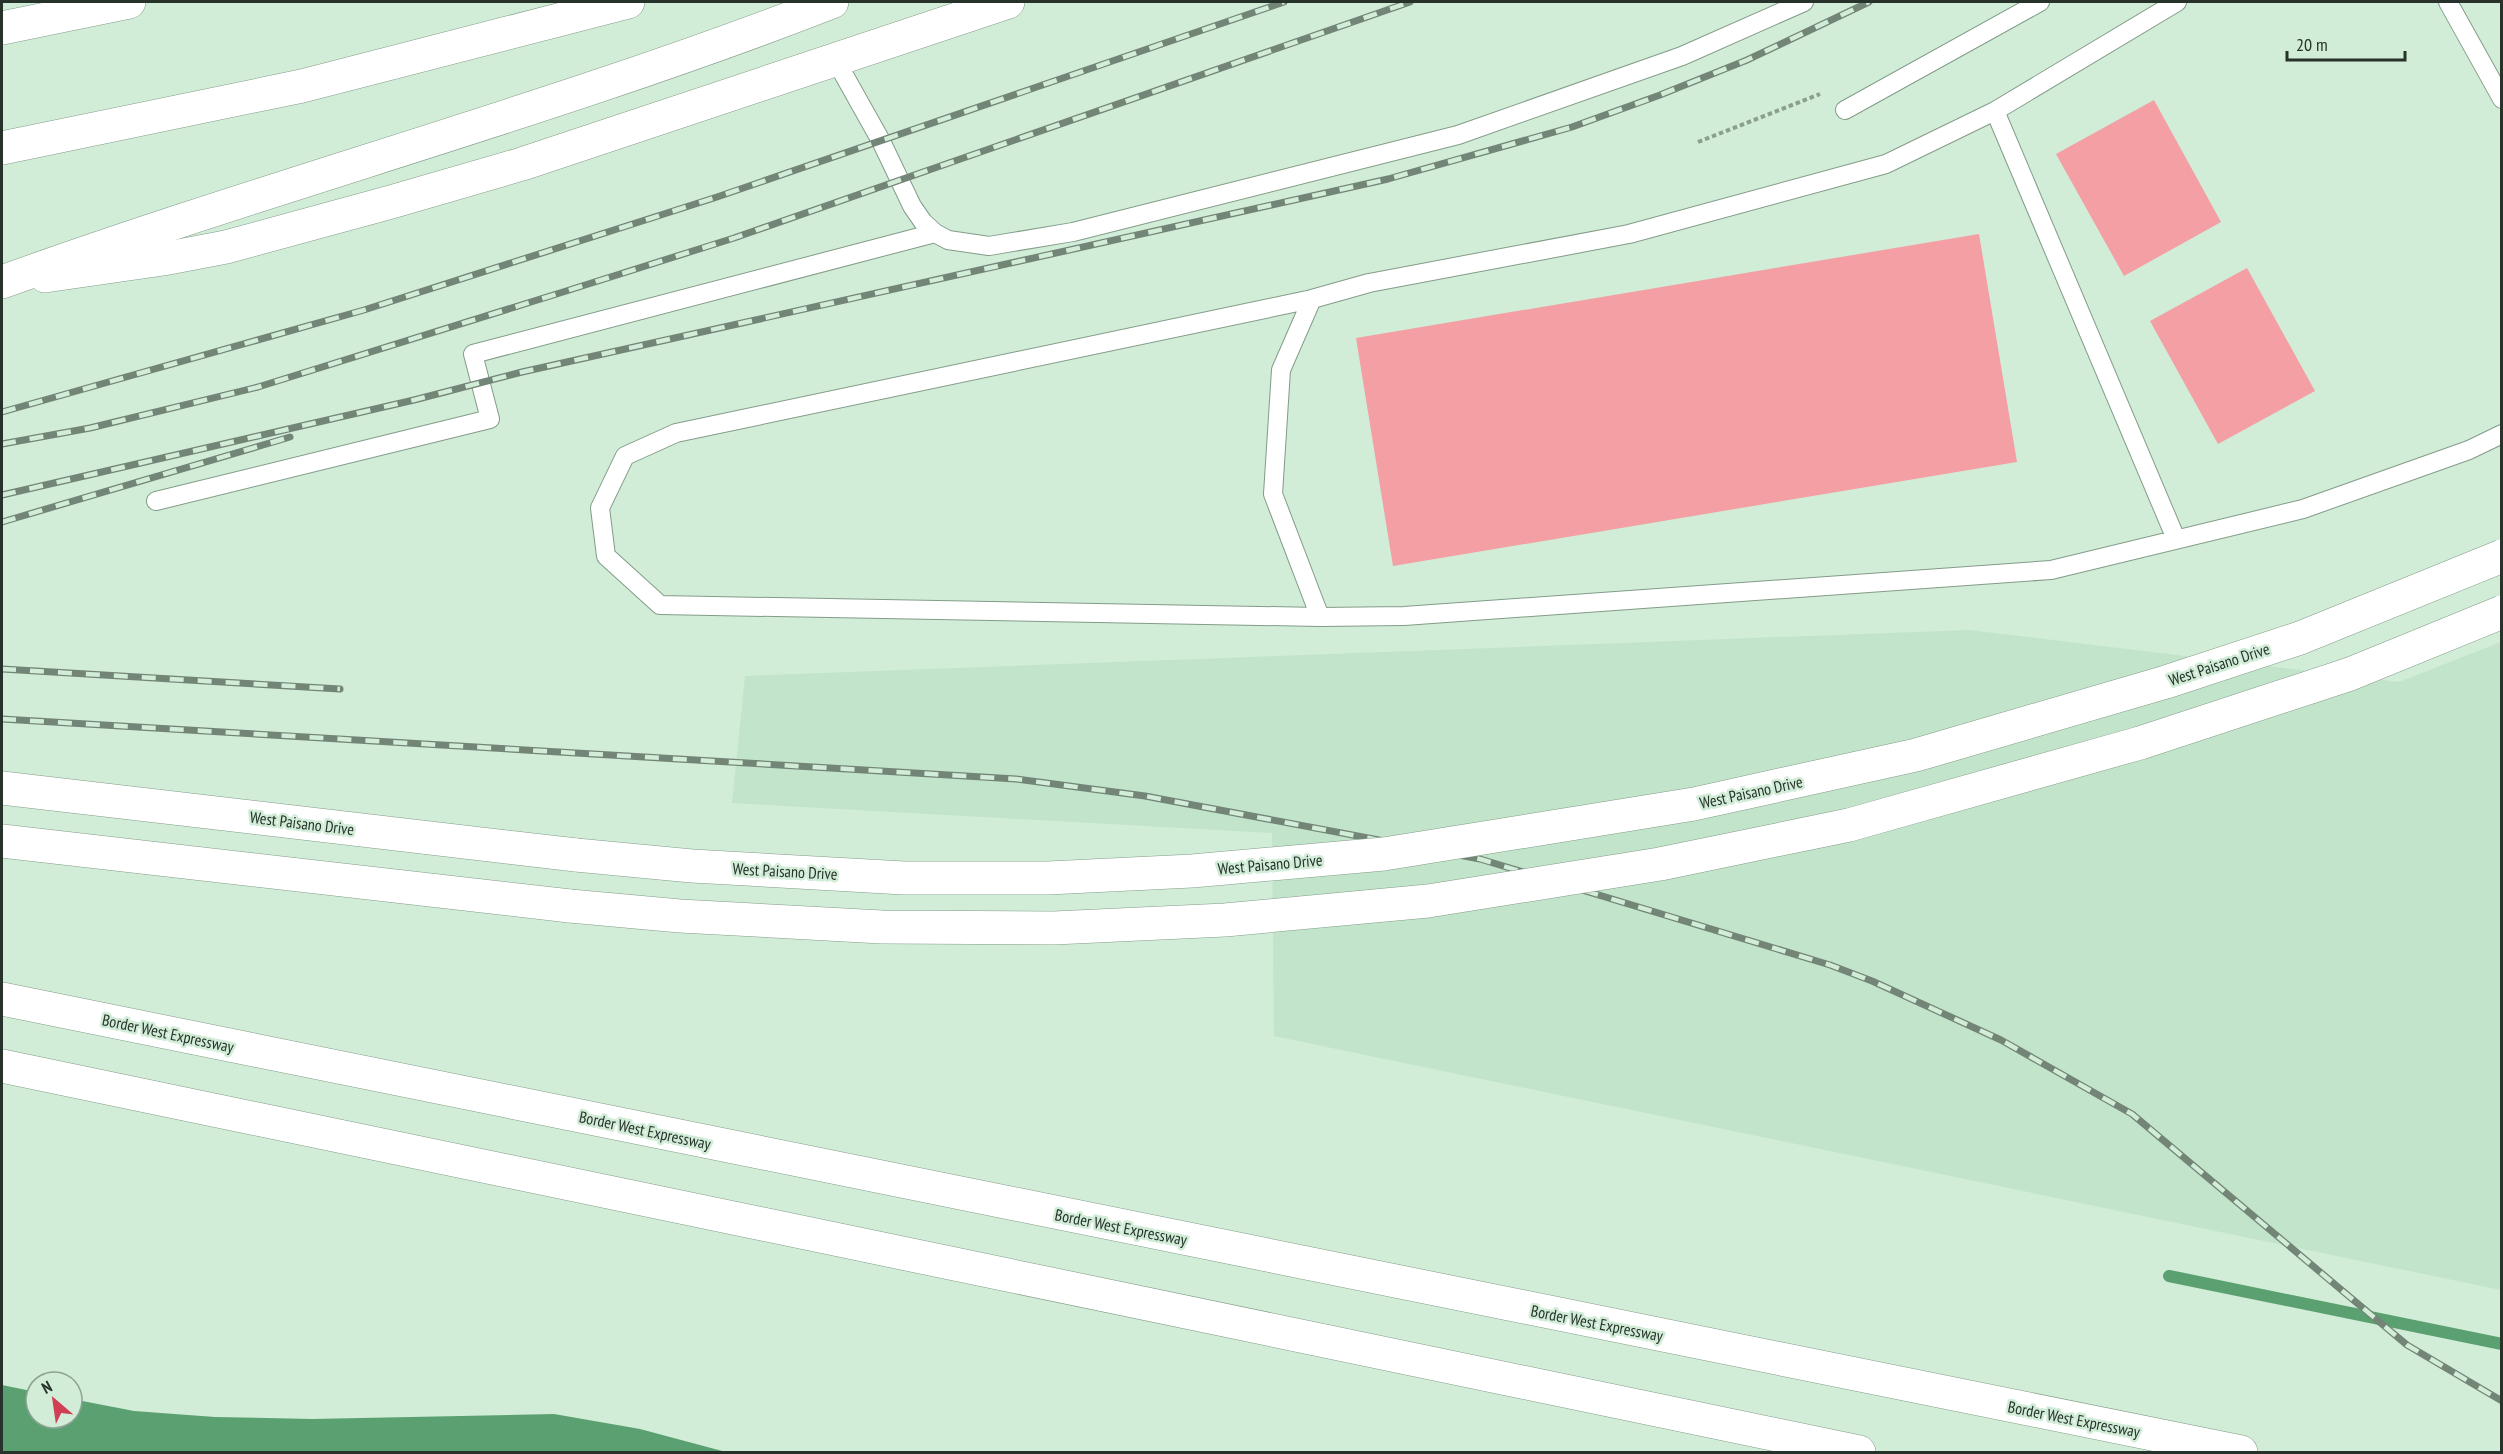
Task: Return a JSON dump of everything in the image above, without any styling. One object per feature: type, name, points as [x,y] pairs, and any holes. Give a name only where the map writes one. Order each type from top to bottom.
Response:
[{"type":"main road","points":[[2,28],[129,2]]},
{"type":"main road","points":[[2,148],[302,86],[628,2]]},
{"type":"main road","points":[[2,282],[134,234],[595,88],[832,2]]},
{"type":"main road","points":[[2,282],[163,259],[226,247],[522,164],[1008,2]]},
{"type":"main road","name":"West Paisano Drive","points":[[2,788],[692,867],[904,878],[1048,879],[1192,871],[1384,854],[1694,804],[1916,754],[2166,682],[2300,638],[2502,556]]},
{"type":"main road","points":[[2,841],[570,906],[680,916],[882,927],[1054,928],[1225,920],[1428,901],[1660,864],[1849,825],[2151,739],[2350,674],[2502,612]]},
{"type":"main road","name":"Border West Expressway","points":[[2,999],[2241,1452]]},
{"type":"main road","points":[[2,1066],[1858,1452]]},
{"type":"lane","points":[[836,60],[917,214],[935,233],[948,240],[989,246],[1062,234],[1458,135],[1682,56],[1804,2]]},
{"type":"lane","points":[[1845,110],[2040,2]]},
{"type":"lane","points":[[2177,2],[1995,111],[1886,164],[1629,234],[1369,283],[1312,299],[676,433],[625,456],[600,508],[606,556],[660,604],[1320,617],[1415,615],[2051,570],[2303,509],[2469,450],[2502,434]]},
{"type":"lane","points":[[2448,2],[2502,99]]},
{"type":"lane","points":[[1995,111],[2176,539]]},
{"type":"lane","points":[[156,501],[490,419],[473,354],[935,233]]},
{"type":"lane","points":[[1312,299],[1281,370],[1272,494],[1320,617]]},
{"type":"shaded area","points":[[1969,630],[2399,682],[2501,642],[2501,1290],[1274,1036],[1272,833],[732,803],[745,676]]},
{"type":"shaded area","points":[[2,1385],[24,1390],[24,1430],[84,1430],[84,1401],[134,1411],[215,1417],[312,1419],[554,1414],[640,1429],[726,1452],[2,1452]]},
{"type":"building","points":[[2154,100],[2221,222],[2124,276],[2056,154]]},
{"type":"building","points":[[1979,234],[2017,462],[1393,566],[1356,338]]},
{"type":"building","points":[[2247,268],[2315,391],[2218,444],[2150,321]]},
{"type":"waterway","points":[[2169,1276],[2502,1344]]},
{"type":"railway","points":[[2,412],[364,310],[717,197],[1284,2]]},
{"type":"railway","points":[[2,444],[90,428],[258,387],[563,292],[734,238],[1410,2]]},
{"type":"railway","points":[[2,495],[414,400],[522,372],[1388,179],[1572,127],[1660,95],[1747,60],[1869,2]]},
{"type":"railway","points":[[2,522],[290,437]]},
{"type":"railway","points":[[2,669],[340,689]]},
{"type":"railway","points":[[2,719],[1016,779],[1145,796],[1480,859],[1830,965],[1872,981],[2001,1040],[2132,1114],[2407,1345],[2502,1401]]}]
